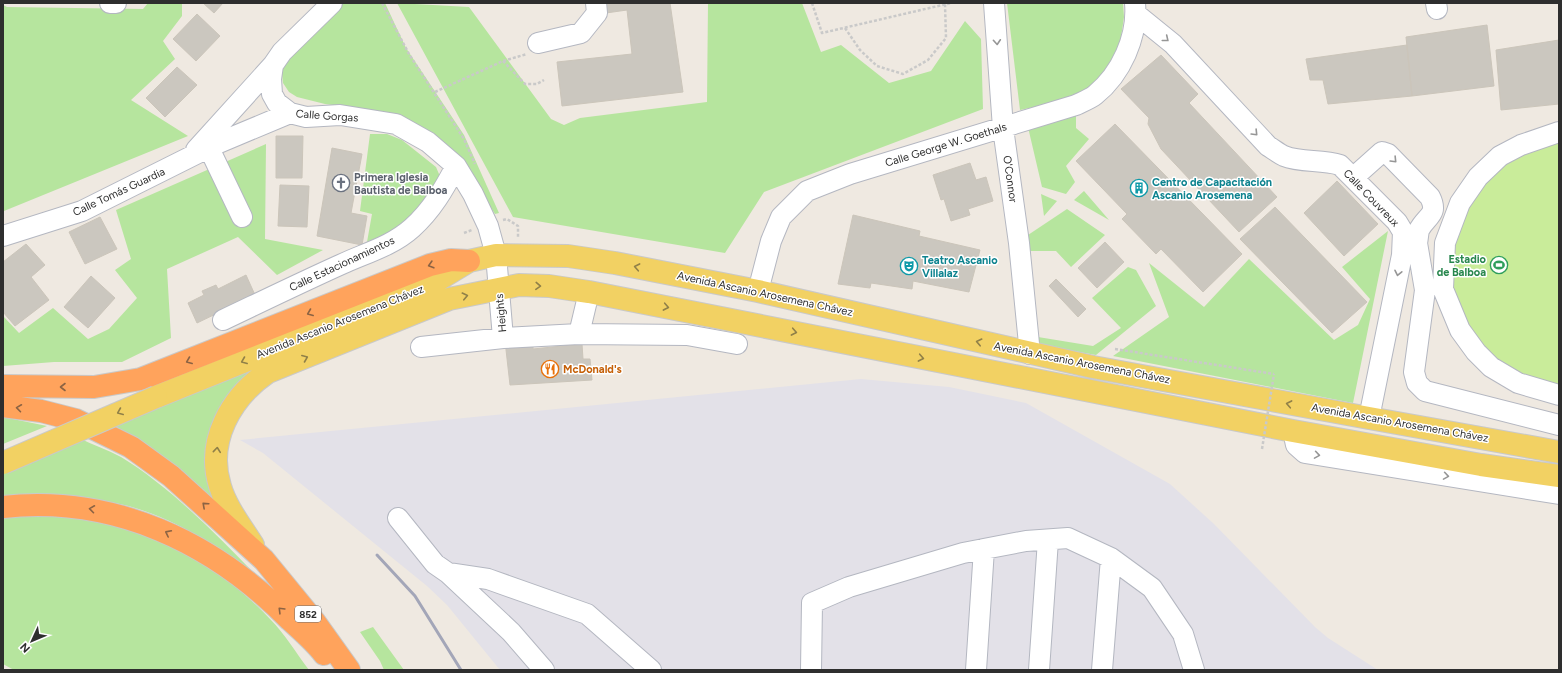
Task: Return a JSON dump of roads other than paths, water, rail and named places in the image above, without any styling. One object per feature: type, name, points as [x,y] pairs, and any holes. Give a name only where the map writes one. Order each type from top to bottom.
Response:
[{"type":"highway","points":[[3,386],[94,387],[141,379],[430,265],[451,260],[469,261]]},
{"type":"highway","points":[[3,406],[41,411],[76,420],[130,447],[197,499],[264,560]]},
{"type":"highway","points":[[3,508],[32,504],[96,510],[130,518],[157,528],[182,540],[214,558],[246,580],[276,605],[312,641],[336,670]]},
{"type":"highway","name":"852","points":[[264,560],[314,621],[349,670]]},
{"type":"main road","name":"Avenida Ascanio Arosemena Chávez","points":[[3,463],[156,397],[423,289],[469,261],[496,255],[568,256],[593,259],[758,291],[1030,354],[1370,410],[1559,452]]},
{"type":"main road","name":"Avenida Ascanio Arosemena Chávez","points":[[264,560],[235,518],[220,486],[217,472],[219,438],[226,419],[247,388],[268,372],[449,299],[519,285],[549,286],[589,292],[1293,431],[1481,465],[1559,476]]},
{"type":"street","points":[[110,3],[116,3]]},
{"type":"street","points":[[273,65],[282,52],[332,3]]},
{"type":"street","points":[[536,48],[581,33],[597,13],[596,3]]},
{"type":"street","name":"O'Connor","points":[[994,3],[1003,128],[1019,243],[1030,354]]},
{"type":"street","name":"Calle George W. Goethals","points":[[758,291],[771,241],[782,217],[807,191],[850,174],[1076,105],[1094,96],[1110,79],[1121,63],[1131,40],[1135,9]]},
{"type":"street","name":"Calle Couvreux","points":[[1135,9],[1173,44],[1268,146],[1284,156],[1303,160],[1328,161],[1340,165],[1354,177],[1397,222],[1410,243],[1370,410]]},
{"type":"street","name":"Calle Gorgas","points":[[273,65],[271,79],[272,94],[278,103],[290,113],[306,117],[340,115],[396,124],[428,142],[456,166],[473,194],[488,226],[496,255],[499,288]]},
{"type":"street","name":"Calle Tomás Guardia","points":[[188,159],[273,65]]},
{"type":"street","name":"Calle Tomás Guardia","points":[[3,236],[82,211],[209,148],[290,113]]},
{"type":"street","points":[[1553,411],[1518,383],[1491,367],[1476,352],[1460,330],[1443,288],[1445,243],[1460,203],[1478,177],[1500,156],[1521,145],[1559,132]]},
{"type":"street","points":[[209,148],[242,217]]},
{"type":"street","points":[[1354,177],[1376,156],[1382,152],[1388,154],[1430,197],[1434,205],[1433,212],[1410,243],[1425,290],[1414,372],[1417,383],[1425,391],[1553,411]]},
{"type":"street","name":"Calle Estacionamientos","points":[[223,320],[343,263],[395,241],[428,212],[439,197],[456,166]]},
{"type":"street","name":"Heights","points":[[499,288],[503,338]]},
{"type":"street","points":[[1425,290],[1434,295],[1444,327],[1460,353],[1474,370],[1500,387],[1553,411]]},
{"type":"street","points":[[579,334],[589,292]]},
{"type":"street","points":[[421,347],[503,338],[579,334],[687,335],[738,344]]},
{"type":"street","points":[[1293,431],[1296,445],[1305,453],[1559,494]]},
{"type":"street","points":[[398,518],[435,564],[448,573],[511,632],[544,670]]},
{"type":"street","points":[[811,670],[812,603],[849,587],[963,553],[1026,541],[1068,538],[1111,558],[1152,588],[1183,634],[1194,670]]},
{"type":"street","points":[[1039,670],[1048,540]]},
{"type":"street","points":[[976,670],[984,549]]},
{"type":"street","points":[[1102,670],[1111,558]]},
{"type":"street","points":[[448,573],[488,579],[587,614],[651,670]]},
{"type":"railway","points":[[377,555],[415,596],[461,670]]},
{"type":"place","name":"Primera Iglesia Bautista de Balboa","points":[[341,183]]},
{"type":"place","name":"Centro de Capacitación Ascanio Arosemena","points":[[1139,188]]},
{"type":"place","name":"Estadio de Balboa","points":[[1499,265]]},
{"type":"place","name":"Teatro Ascanio Villalaz","points":[[909,266]]},
{"type":"place","name":"McDonald's","points":[[550,369]]}]
